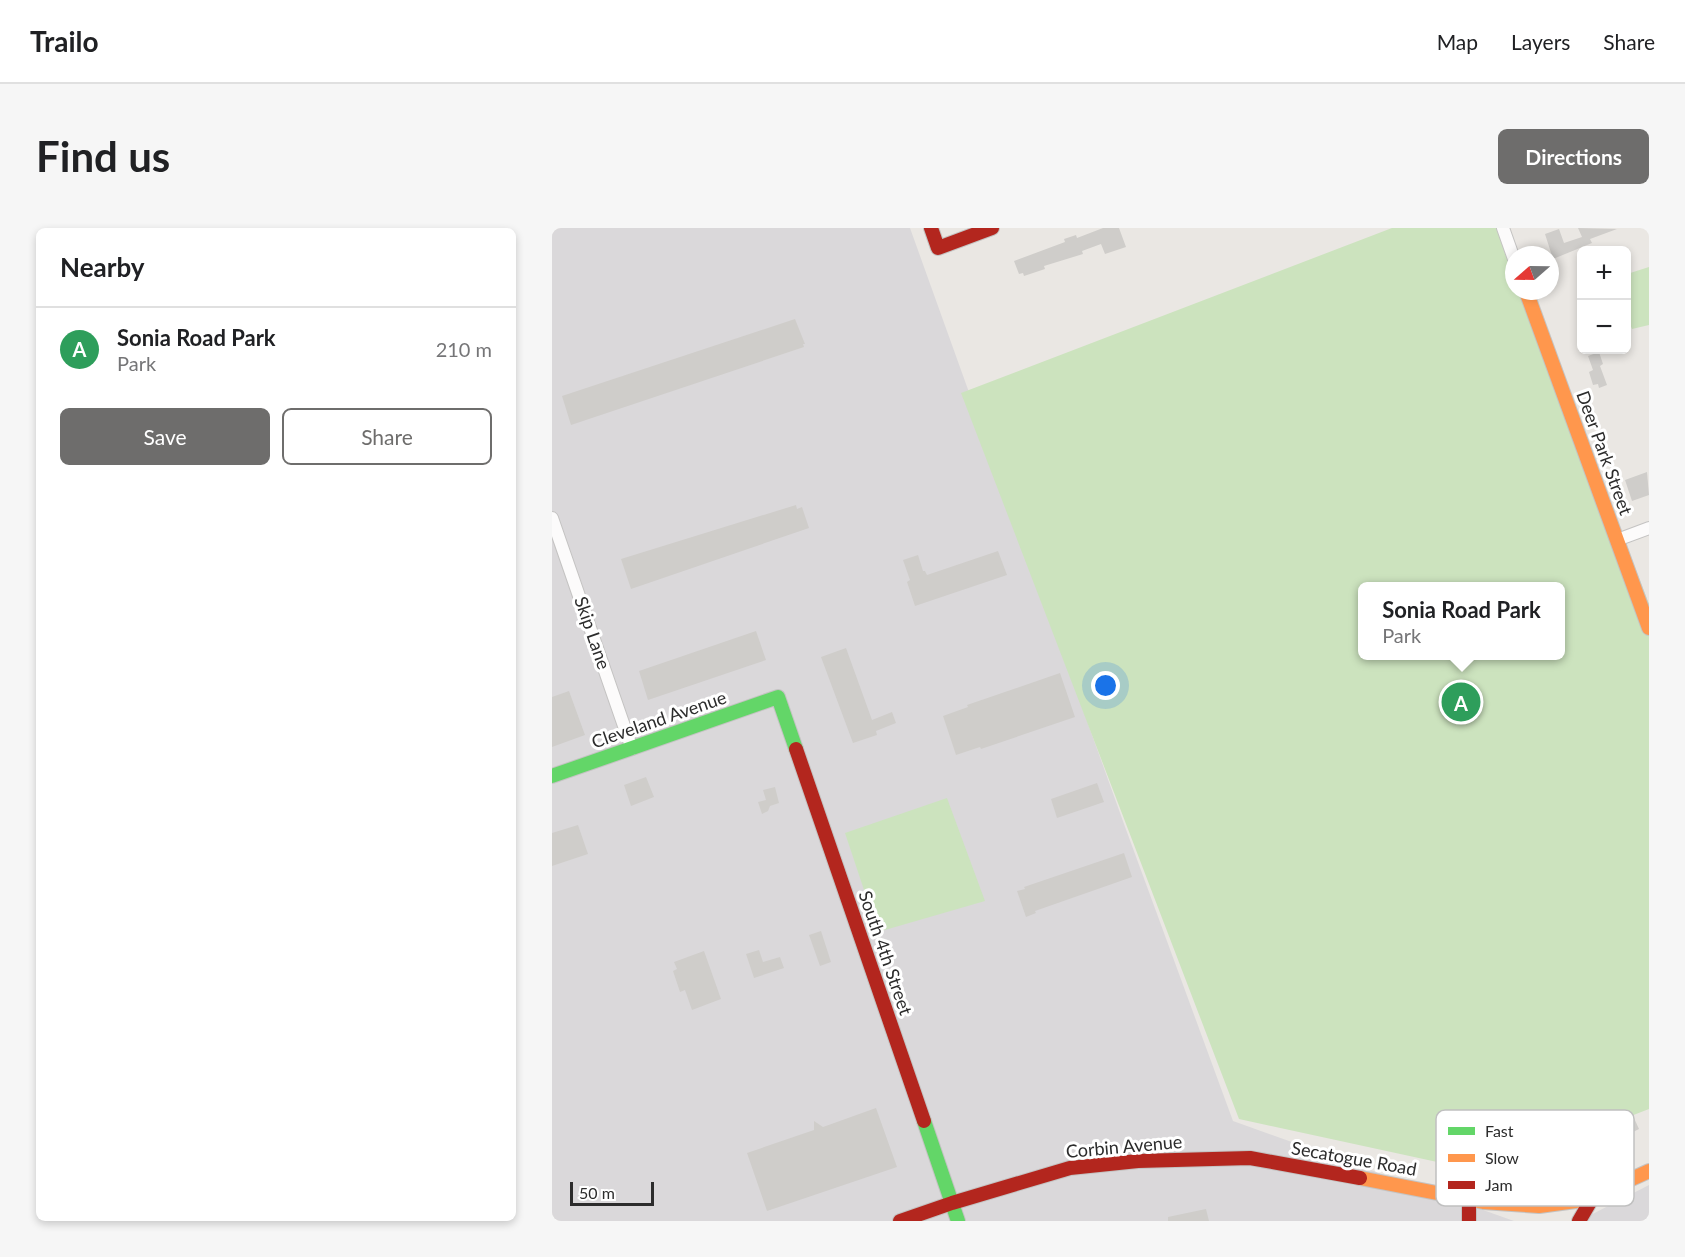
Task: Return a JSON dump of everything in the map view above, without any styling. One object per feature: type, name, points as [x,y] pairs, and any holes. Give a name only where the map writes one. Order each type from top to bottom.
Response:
[{"type":"street","points":[[931,228],[938,248],[992,228]]},
{"type":"street","points":[[1503,228],[1509,246]]},
{"type":"street","name":"Deer Park Street","points":[[1529,300],[1649,628]]},
{"type":"street","name":"Skip Lane","points":[[552,518],[632,749]]},
{"type":"street","points":[[1617,540],[1649,528]]},
{"type":"street","name":"Cleveland Avenue","points":[[552,776],[778,697]]},
{"type":"street","name":"South 4th Street","points":[[778,697],[958,1221]]},
{"type":"street","name":"Corbin Avenue","points":[[900,1221],[1070,1168],[1138,1161],[1250,1158]]},
{"type":"street","name":"Secatogue Road","points":[[1250,1158],[1436,1192]]},
{"type":"street","name":"Secatogue Road","points":[[1634,1178],[1649,1171]]},
{"type":"street","name":"Secatogue Road","points":[[1511,1206],[1536,1206]]},
{"type":"street","points":[[1579,1221],[1588,1206]]},
{"type":"shaded area","points":[[552,228],[910,228],[1233,1121],[1436,1193],[1436,1206],[1472,1206],[1514,1221],[552,1221]]},
{"type":"shaded area","points":[[1649,1185],[1649,1221],[1579,1221],[1608,1206],[1634,1206],[1634,1193]]},
{"type":"green space","points":[[1392,228],[1505,228],[1511,246],[1505,246],[1505,300],[1532,300],[1649,604],[1649,1109],[1634,1115],[1634,1110],[1436,1110],[1436,1162],[1239,1119],[961,393]]},
{"type":"green space","points":[[1649,267],[1649,325],[1632,329],[1631,327],[1631,273]]},
{"type":"green space","points":[[947,798],[985,901],[878,932],[845,833]]},
{"type":"building","points":[[1103,228],[1119,228],[1126,247],[1105,254],[1101,244],[1082,251],[1083,254],[1044,266],[1045,269],[1024,276],[1023,273],[1019,274],[1014,261],[1065,242],[1064,239],[1076,235],[1077,238]]},
{"type":"building","points":[[1578,228],[1617,229],[1590,239],[1592,243],[1577,246],[1577,249],[1559,257],[1559,246],[1549,246],[1545,234],[1559,229],[1564,243],[1582,237]]},
{"type":"building","points":[[795,319],[805,344],[803,344],[804,347],[571,425],[562,396]]},
{"type":"building","points":[[1600,354],[1603,364],[1600,366],[1607,385],[1599,388],[1598,384],[1593,385],[1589,372],[1593,370],[1588,356]]},
{"type":"building","points":[[1647,472],[1649,495],[1632,501],[1625,480]]},
{"type":"building","points":[[796,505],[797,509],[802,507],[809,528],[631,589],[621,559]]},
{"type":"building","points":[[998,551],[1007,575],[915,606],[903,560],[918,555],[923,571],[927,575]]},
{"type":"building","points":[[756,631],[766,660],[648,700],[639,671]]},
{"type":"building","points":[[846,648],[872,720],[892,712],[896,723],[876,731],[877,735],[853,743],[821,657]]},
{"type":"building","points":[[1060,673],[1075,717],[981,749],[980,747],[956,755],[943,716],[968,707],[967,705]]},
{"type":"building","points":[[569,691],[585,735],[552,747],[552,697]]},
{"type":"building","points":[[646,777],[654,797],[631,806],[624,785]]},
{"type":"building","points":[[1097,783],[1104,802],[1057,818],[1051,799]]},
{"type":"building","points":[[775,787],[779,803],[770,806],[768,811],[762,814],[758,802],[766,800],[763,790]]},
{"type":"building","points":[[578,825],[588,854],[552,866],[552,833]]},
{"type":"building","points":[[1124,853],[1132,877],[1035,911],[1036,913],[1026,917],[1017,891]]},
{"type":"building","points":[[821,931],[831,962],[820,966],[809,935]]},
{"type":"building","points":[[759,950],[763,962],[780,957],[784,968],[754,978],[746,954]]},
{"type":"building","points":[[704,951],[721,999],[692,1010],[685,990],[680,992],[673,971],[677,969],[674,962]]},
{"type":"building","points":[[876,1108],[897,1167],[767,1211],[747,1153],[814,1130],[814,1121],[823,1127]]},
{"type":"building","points":[[1634,1118],[1639,1129],[1634,1132]]},
{"type":"building","points":[[1206,1209],[1209,1221],[1168,1221],[1168,1217]]},
{"type":"traffic: fast","points":[[552,776],[778,697],[796,749]]},
{"type":"traffic: fast","points":[[924,1121],[958,1221]]},
{"type":"traffic: slow","points":[[1529,300],[1649,628]]},
{"type":"traffic: slow","points":[[1634,1178],[1649,1171]]},
{"type":"traffic: slow","points":[[1360,1178],[1436,1193]]},
{"type":"traffic: jam","points":[[931,228],[938,248],[992,228]]},
{"type":"traffic: jam","points":[[796,749],[924,1121]]},
{"type":"traffic: jam","points":[[900,1221],[1070,1168],[1138,1161],[1250,1158],[1360,1178]]},
{"type":"traffic: jam","points":[[1469,1206],[1469,1221]]},
{"type":"traffic: jam","points":[[1579,1221],[1588,1206]]},
{"type":"place","name":"Sonia Road Park","points":[[1461,702]]}]
